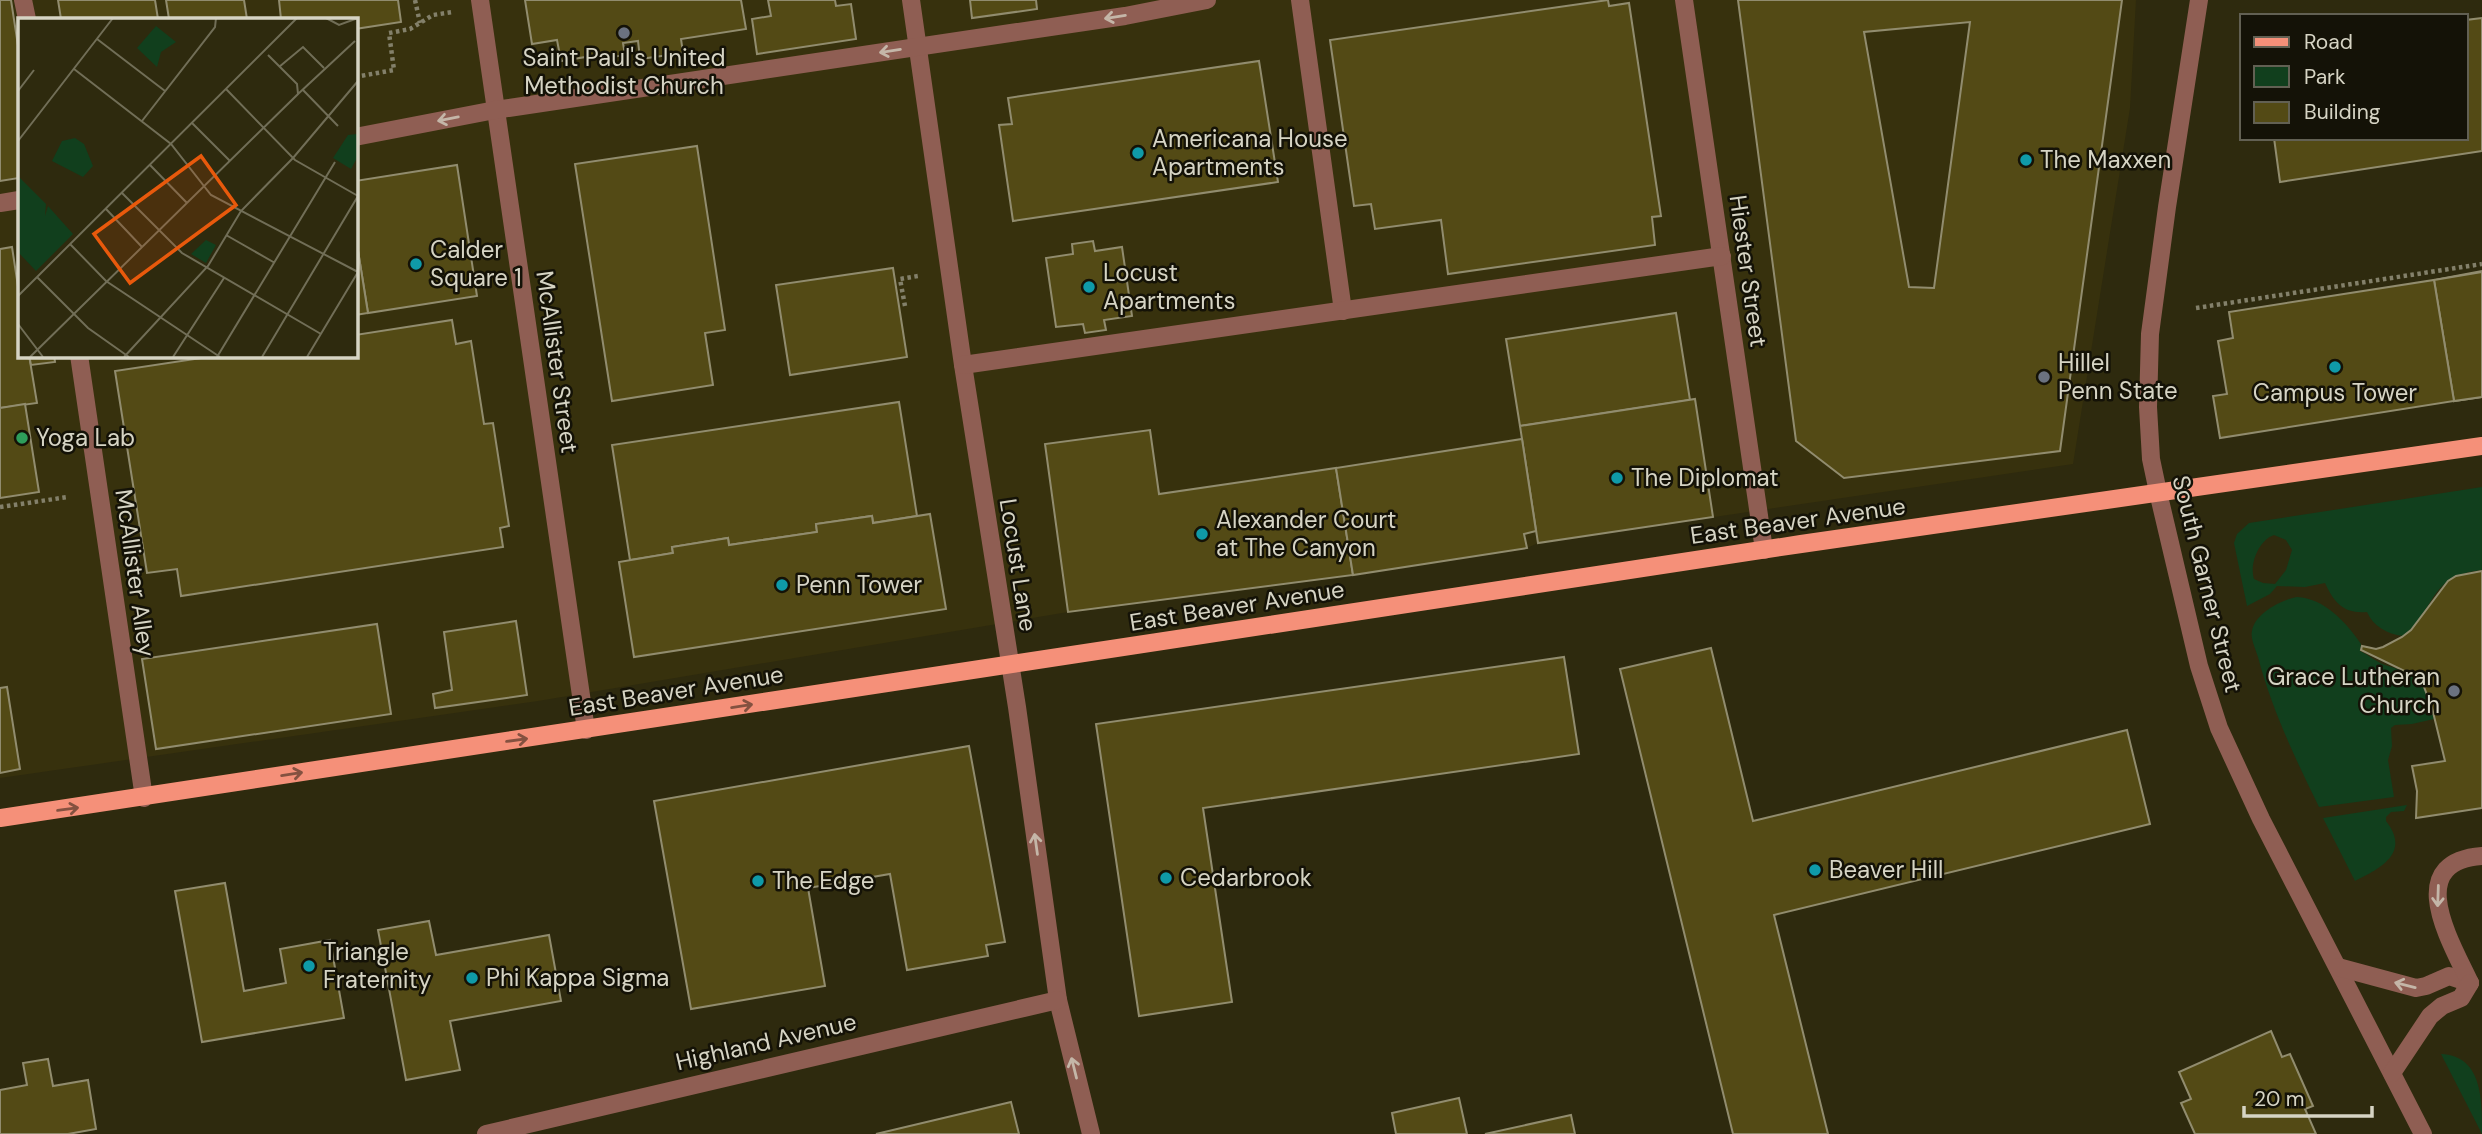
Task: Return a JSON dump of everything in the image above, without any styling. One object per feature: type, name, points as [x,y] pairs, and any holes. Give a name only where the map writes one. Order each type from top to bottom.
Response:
[{"type":"main road","name":"East Beaver Avenue","points":[[0,818],[1764,550],[2482,446]]},
{"type":"street","points":[[23,0],[27,18]]},
{"type":"street","name":"McAllister Street","points":[[480,0],[586,730]]},
{"type":"street","name":"Locust Lane","points":[[911,0],[1058,1000],[1091,1134]]},
{"type":"street","points":[[357,137],[495,110],[1125,16],[1207,0]]},
{"type":"street","points":[[1300,0],[1343,311]]},
{"type":"street","name":"Hiester Street","points":[[1684,0],[1764,550]]},
{"type":"street","name":"South Garner Street","points":[[2199,0],[2150,334],[2148,407],[2151,459],[2199,666],[2219,727],[2244,785],[2423,1134]]},
{"type":"street","points":[[0,203],[18,200]]},
{"type":"street","points":[[963,365],[1722,256]]},
{"type":"street","name":"McAllister Alley","points":[[79,357],[144,798]]},
{"type":"street","points":[[2470,983],[2444,926],[2436,895],[2440,879],[2447,870],[2467,857],[2482,856]]},
{"type":"street","points":[[2338,967],[2416,988],[2449,976],[2470,983]]},
{"type":"street","points":[[2392,1073],[2430,1016],[2442,1006],[2461,998],[2470,983]]},
{"type":"street","name":"Highland Avenue","points":[[486,1134],[1058,1000]]},
{"type":"path","points":[[415,0],[420,23]]},
{"type":"path","points":[[357,77],[394,70],[389,33],[410,29],[433,15],[454,12]]},
{"type":"path","points":[[2196,309],[2482,264]]},
{"type":"path","points":[[905,306],[900,279],[918,276]]},
{"type":"path","points":[[0,507],[99,492]]},
{"type":"shaded area","points":[[0,0],[2136,0],[2130,108],[2073,464],[1538,543],[1527,548],[1353,575],[1068,612],[538,701],[0,778]]},
{"type":"green space","points":[[2482,487],[2482,570],[2464,573],[2442,586],[2403,636],[2381,628],[2367,612],[2352,611],[2341,606],[2325,583],[2305,587],[2277,586],[2270,594],[2247,606],[2234,543],[2237,534],[2249,523]],"holes":[[[2274,535],[2286,540],[2292,550],[2286,570],[2275,584],[2254,579],[2254,560],[2264,542]]]},
{"type":"green space","points":[[2297,597],[2307,598],[2334,613],[2361,644],[2360,651],[2382,664],[2414,677],[2424,689],[2434,719],[2395,725],[2391,728],[2392,746],[2388,760],[2394,797],[2319,807],[2310,789],[2277,715],[2252,637],[2254,624],[2263,613],[2277,604]]},
{"type":"green space","points":[[2407,805],[2404,811],[2391,812],[2386,817],[2395,842],[2390,858],[2355,881],[2323,818]]},
{"type":"green space","points":[[2441,1054],[2465,1062],[2472,1071],[2480,1093],[2482,1134]]},
{"type":"building","points":[[0,0],[11,0],[18,46],[18,178],[0,181]]},
{"type":"building","points":[[58,0],[155,0],[158,18],[61,18]]},
{"type":"building","points":[[166,0],[244,0],[247,18],[169,18]]},
{"type":"building","points":[[279,0],[398,0],[401,22],[357,29],[357,18],[281,18]]},
{"type":"building","name":"Saint Paul's United Methodist Church","points":[[525,0],[741,0],[746,29],[681,39],[683,53],[640,59],[638,41],[623,43],[625,55],[599,59],[598,55],[561,61],[557,40],[532,44]]},
{"type":"building","name":"Saint Paul's United Methodist Church","points":[[768,0],[835,0],[836,6],[851,4],[856,39],[757,54],[752,19],[771,16]]},
{"type":"building","points":[[970,0],[1036,0],[1037,9],[972,18]]},
{"type":"building","points":[[1608,0],[1609,6],[1629,3],[1661,216],[1652,217],[1655,245],[1448,274],[1441,220],[1375,229],[1371,204],[1354,206],[1330,40]]},
{"type":"building","name":"The Maxxen","points":[[1738,0],[2122,0],[2060,451],[1844,478],[1796,441]],"holes":[[[1970,22],[1934,288],[1909,287],[1864,32]]]},
{"type":"building","points":[[2482,18],[2482,151],[2280,182],[2274,140],[2468,140],[2468,20]]},
{"type":"building","name":"Americana House Apartments","points":[[1259,61],[1278,182],[1013,221],[999,125],[1012,124],[1008,98]]},
{"type":"building","points":[[697,146],[725,330],[705,333],[713,385],[612,401],[575,164]]},
{"type":"building","name":"Calder Square 1","points":[[457,165],[477,296],[368,313],[357,244],[357,181]]},
{"type":"building","name":"Locust Apartments","points":[[1093,241],[1095,251],[1122,247],[1132,316],[1104,320],[1106,330],[1085,333],[1083,324],[1056,327],[1046,258],[1073,254],[1072,244]]},
{"type":"building","points":[[357,244],[368,313],[357,315]]},
{"type":"building","points":[[12,247],[18,286],[18,357],[29,357],[37,403],[0,408],[0,249]]},
{"type":"building","points":[[893,268],[907,357],[790,375],[776,285]]},
{"type":"building","points":[[2482,271],[2482,397],[2454,401],[2434,280]]},
{"type":"building","points":[[2482,272],[2482,397],[2454,401],[2434,280]]},
{"type":"building","name":"Campus Tower","points":[[2434,280],[2454,401],[2220,438],[2213,396],[2227,394],[2218,341],[2233,338],[2229,312]]},
{"type":"building","points":[[1676,313],[1690,400],[1520,426],[1506,339]]},
{"type":"building","points":[[452,320],[456,344],[471,341],[484,424],[493,423],[509,526],[500,528],[503,547],[181,596],[177,569],[147,573],[115,371],[208,357],[357,357],[357,335]]},
{"type":"building","points":[[29,357],[54,357],[55,362],[31,365]]},
{"type":"building","name":"The Diplomat","points":[[1695,399],[1713,517],[1538,543],[1520,426]]},
{"type":"building","points":[[899,402],[917,516],[873,523],[872,516],[816,524],[817,532],[729,545],[728,538],[672,547],[673,553],[630,560],[612,445]]},
{"type":"building","points":[[25,404],[39,492],[0,498],[0,408]]},
{"type":"building","name":"Alexander Court at The Canyon","points":[[1150,430],[1159,494],[1336,468],[1353,575],[1068,612],[1045,444]]},
{"type":"building","points":[[1522,439],[1536,531],[1524,534],[1527,548],[1353,575],[1336,468]]},
{"type":"building","name":"Penn Tower","points":[[930,514],[946,609],[634,657],[619,562],[673,553],[672,547],[728,538],[729,545],[817,532],[816,524],[872,516],[873,523]]},
{"type":"building","name":"Grace Lutheran Church","points":[[2482,571],[2482,808],[2416,818],[2417,791],[2412,766],[2445,761],[2432,708],[2424,687],[2415,676],[2361,650],[2362,646],[2376,649],[2402,637],[2411,630],[2448,581],[2456,576]]},
{"type":"building","points":[[516,621],[527,695],[435,708],[433,694],[452,690],[444,632]]},
{"type":"building","points":[[377,624],[391,714],[156,749],[142,659]]},
{"type":"building","name":"Beaver Hill","points":[[1711,648],[1753,821],[2127,730],[2150,824],[1774,915],[1828,1134],[1733,1134],[1620,669]]},
{"type":"building","name":"Cedarbrook","points":[[1564,657],[1579,754],[1203,808],[1232,1002],[1139,1016],[1096,724]]},
{"type":"building","points":[[7,687],[20,769],[0,773],[0,688]]},
{"type":"building","name":"The Edge","points":[[969,746],[1005,942],[986,945],[988,956],[907,970],[890,874],[808,888],[825,986],[691,1009],[654,801]]},
{"type":"building","name":"Triangle Fraternity","points":[[225,883],[244,991],[286,983],[280,949],[330,940],[344,1018],[202,1042],[175,891]]},
{"type":"building","name":"Phi Kappa Sigma","points":[[429,921],[436,955],[549,935],[561,1001],[450,1021],[460,1070],[406,1080],[378,930]]},
{"type":"building","points":[[2271,1031],[2282,1057],[2290,1054],[2313,1106],[2305,1109],[2316,1134],[2195,1134],[2181,1103],[2191,1099],[2179,1072]]},
{"type":"building","points":[[48,1059],[53,1086],[88,1080],[96,1129],[68,1134],[0,1134],[0,1090],[27,1085],[23,1063]]},
{"type":"building","points":[[1459,1098],[1467,1134],[1396,1134],[1392,1113]]},
{"type":"building","points":[[1011,1102],[1019,1134],[876,1134]]},
{"type":"building","points":[[1571,1115],[1575,1134],[1485,1134]]},
{"type":"place","name":"Saint Paul's United Methodist Church","points":[[624,33]]},
{"type":"place","name":"Americana House Apartments","points":[[1138,153]]},
{"type":"place","name":"The Maxxen","points":[[2026,160]]},
{"type":"place","name":"Calder Square 1","points":[[416,264]]},
{"type":"place","name":"Locust Apartments","points":[[1089,287]]},
{"type":"place","name":"Campus Tower","points":[[2335,367]]},
{"type":"place","name":"Hillel Penn State","points":[[2044,377]]},
{"type":"place","name":"Yoga Lab","points":[[22,438]]},
{"type":"place","name":"The Diplomat","points":[[1617,478]]},
{"type":"place","name":"Alexander Court at The Canyon","points":[[1202,534]]},
{"type":"place","name":"Penn Tower","points":[[782,585]]},
{"type":"place","name":"Grace Lutheran Church","points":[[2454,691]]},
{"type":"place","name":"Beaver Hill","points":[[1815,870]]},
{"type":"place","name":"Cedarbrook","points":[[1166,878]]},
{"type":"place","name":"The Edge","points":[[758,881]]},
{"type":"place","name":"Triangle Fraternity","points":[[309,966]]},
{"type":"place","name":"Phi Kappa Sigma","points":[[472,978]]}]
